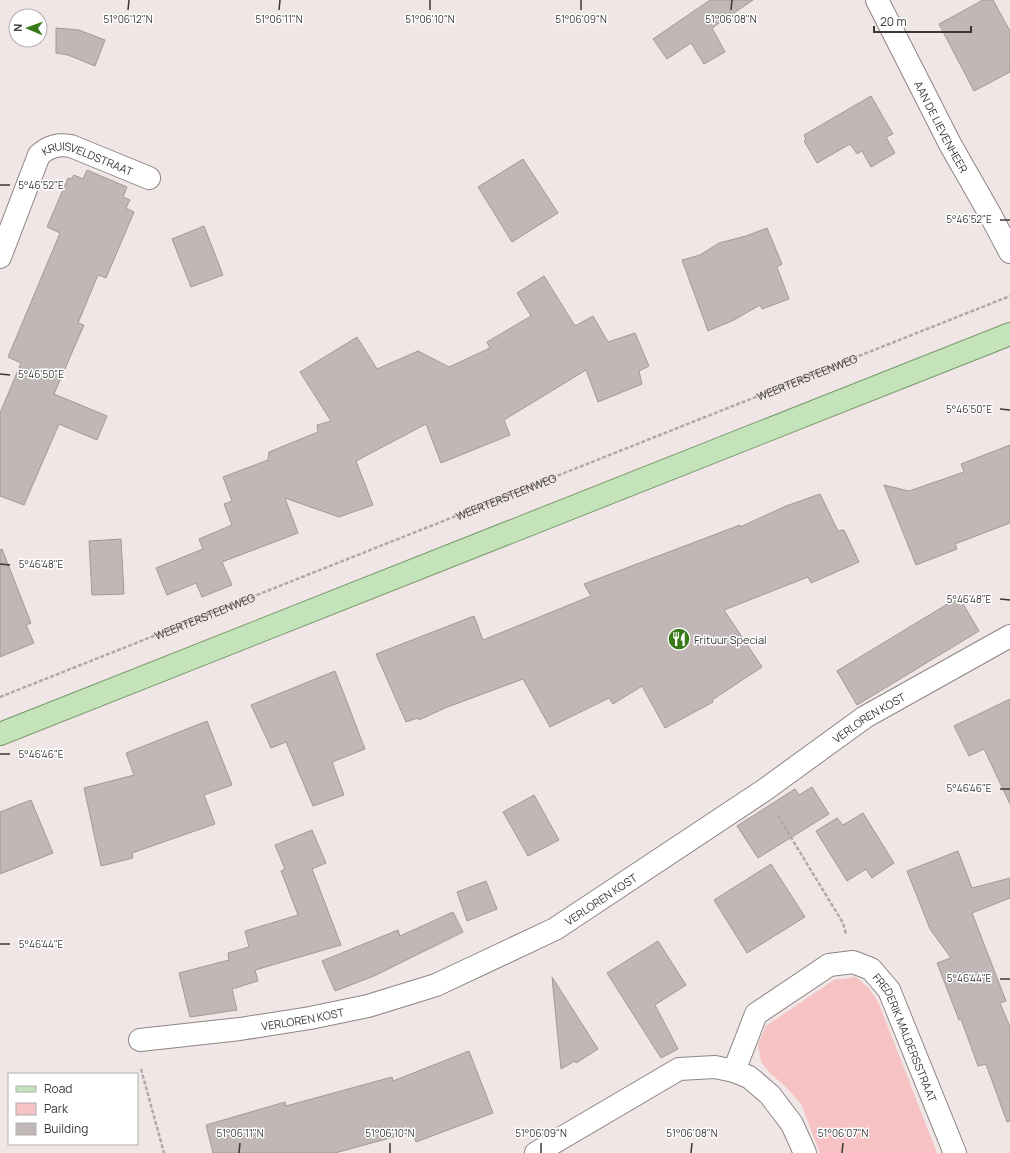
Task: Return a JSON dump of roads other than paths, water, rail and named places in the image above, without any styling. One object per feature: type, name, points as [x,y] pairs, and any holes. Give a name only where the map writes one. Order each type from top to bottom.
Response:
[{"type":"main road","points":[[0,734],[1010,334]]},
{"type":"street","name":"AAN DE LIEVENHEER","points":[[877,0],[950,144],[1010,252]]},
{"type":"street","name":"KRUISVELDSTRAAT","points":[[0,257],[40,155],[46,149],[62,144],[71,146],[149,178]]},
{"type":"street","name":"VERLOREN KOST","points":[[140,1040],[240,1029],[310,1018],[368,1006],[436,985],[555,929],[763,791],[865,718],[1010,636]]},
{"type":"street","name":"FREDERIK MALDERSSTRAAT","points":[[734,1071],[756,1014],[830,965],[853,962],[871,970],[889,990],[955,1153]]},
{"type":"street","points":[[536,1153],[679,1069],[715,1066],[749,1077],[770,1095],[792,1124],[805,1153]]},
{"type":"place","name":"Frituur Special","points":[[679,639]]}]
